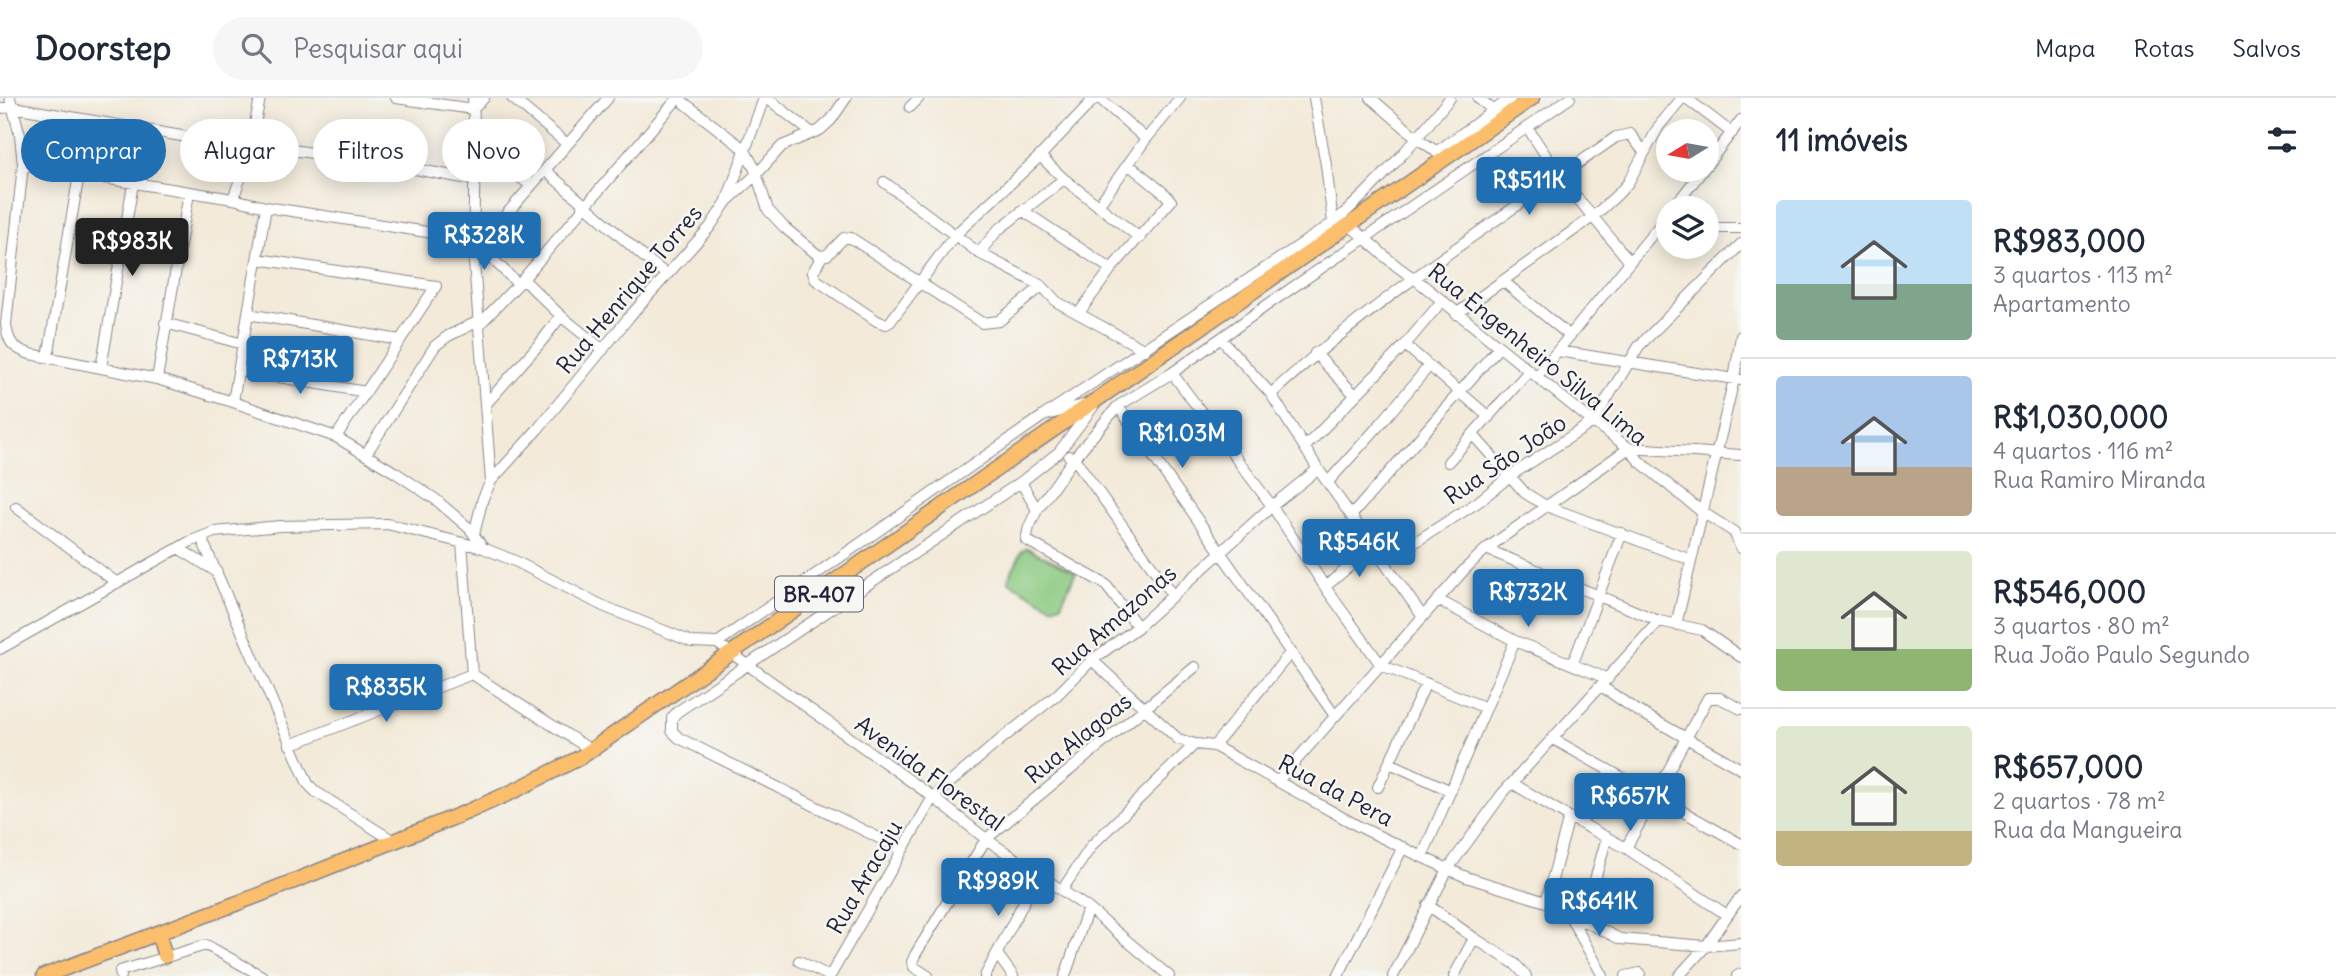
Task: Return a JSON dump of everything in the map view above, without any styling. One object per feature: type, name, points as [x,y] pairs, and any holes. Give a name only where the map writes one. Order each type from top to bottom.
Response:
[{"type":"highway","name":"BR-407","points":[[44,976],[259,895],[489,803],[549,775],[591,750],[732,654],[1097,401],[1335,229],[1350,226],[1499,114],[1532,98]]},
{"type":"highway","points":[[158,933],[165,956]]},
{"type":"street","points":[[256,119],[260,98]]},
{"type":"street","points":[[396,98],[473,103],[484,98]]},
{"type":"street","points":[[512,98],[567,144]]},
{"type":"street","points":[[366,454],[435,346],[448,336],[479,323],[520,282],[678,98],[744,149],[757,174],[768,210],[809,249],[822,256]]},
{"type":"street","name":"Rua Henrique Torres","points":[[474,534],[483,498],[491,481],[666,274],[710,227],[727,201],[757,174],[782,146],[812,134],[831,120],[846,98]]},
{"type":"street","points":[[910,107],[919,98]]},
{"type":"street","points":[[1042,286],[1010,314],[999,321],[986,324],[976,321],[918,281],[848,237],[827,255],[822,256],[813,272],[815,279],[882,324],[890,322],[918,281],[955,235],[1040,156],[1097,98],[1146,139]]},
{"type":"street","points":[[1098,206],[1146,139],[1180,98]]},
{"type":"street","points":[[1314,98],[1335,229]]},
{"type":"street","points":[[1371,98],[1441,155]]},
{"type":"street","points":[[0,649],[178,548],[214,532],[363,523],[412,529],[483,548],[603,606],[692,642],[716,643],[1043,416],[1335,229],[1418,138],[1450,98]]},
{"type":"street","points":[[1478,98],[1499,114],[1511,98]]},
{"type":"street","points":[[1138,627],[1105,584],[1027,540],[1029,527],[1037,510],[1074,458],[1118,406],[1172,373],[1570,98]]},
{"type":"street","points":[[1456,314],[1594,216],[1628,183],[1659,126],[1684,98],[1732,133]]},
{"type":"street","points":[[727,201],[744,149],[771,99],[812,134]]},
{"type":"street","points":[[601,100],[545,170],[666,274]]},
{"type":"street","points":[[0,108],[11,102],[180,133]]},
{"type":"street","points":[[11,102],[21,138]]},
{"type":"street","points":[[1719,150],[1741,120]]},
{"type":"street","points":[[1527,127],[1560,177],[1630,262]]},
{"type":"street","points":[[1271,394],[1315,353],[1414,278],[1620,134],[1632,135],[1644,152]]},
{"type":"street","points":[[299,152],[442,174]]},
{"type":"street","points":[[1040,156],[1064,179],[1140,238]]},
{"type":"street","points":[[1079,313],[1111,269],[1171,201],[1128,164]]},
{"type":"street","points":[[979,253],[998,230],[1064,179]]},
{"type":"street","points":[[21,182],[6,324],[9,342],[18,350],[157,379],[336,437],[435,499],[474,534],[483,548]]},
{"type":"street","points":[[48,357],[78,182]]},
{"type":"street","points":[[122,182],[474,241],[603,350]]},
{"type":"street","points":[[233,200],[239,182]]},
{"type":"street","points":[[474,182],[474,241],[491,481]]},
{"type":"street","points":[[527,182],[531,185]]},
{"type":"street","points":[[474,241],[503,218],[534,182]]},
{"type":"street","points":[[884,182],[979,253],[1042,286],[1057,302],[1145,350]]},
{"type":"street","points":[[1682,196],[1694,182]]},
{"type":"street","points":[[101,368],[133,184]]},
{"type":"street","points":[[157,379],[189,193]]},
{"type":"street","points":[[233,402],[266,207]]},
{"type":"street","points":[[1022,210],[1111,269]]},
{"type":"street","name":"Rua Engenheiro Silva Lima","points":[[1350,226],[1391,265],[1414,278],[1592,422],[1629,448],[1639,461],[1702,512],[1737,531]]},
{"type":"street","points":[[1719,228],[1741,228]]},
{"type":"street","points":[[1448,462],[1489,417],[1558,351],[1630,262],[1656,234]]},
{"type":"street","name":"Rua São João","points":[[1384,562],[1478,502],[1510,476],[1592,422],[1639,346],[1741,244]]},
{"type":"street","points":[[257,259],[436,286],[336,437]]},
{"type":"street","points":[[1503,281],[1570,336]]},
{"type":"street","points":[[1305,447],[1405,345],[1441,302]]},
{"type":"street","points":[[248,314],[400,340]]},
{"type":"street","points":[[486,404],[561,316]]},
{"type":"street","points":[[166,323],[243,344]]},
{"type":"street","points":[[1676,625],[1715,454],[1738,379],[1741,336]]},
{"type":"street","points":[[1221,339],[1271,394],[1318,469],[1423,617]]},
{"type":"street","points":[[1405,345],[1489,417]]},
{"type":"street","points":[[1351,516],[1499,346]]},
{"type":"street","points":[[1558,351],[1738,379]]},
{"type":"street","points":[[1315,353],[1355,395]]},
{"type":"street","points":[[1328,482],[1429,366]]},
{"type":"street","points":[[239,370],[366,393]]},
{"type":"street","points":[[1172,373],[1272,506],[1381,665],[1486,708]]},
{"type":"street","points":[[1043,416],[1097,401]]},
{"type":"street","points":[[901,849],[676,735],[671,724],[672,718],[677,712],[1021,482],[1059,452],[1097,401]]},
{"type":"street","points":[[1118,406],[1335,716]]},
{"type":"street","points":[[1473,435],[1525,493],[1546,506],[1691,560]]},
{"type":"street","points":[[1278,781],[1465,569],[1486,549],[1546,506],[1629,448],[1741,455]]},
{"type":"street","points":[[1059,452],[1074,458],[1173,596]]},
{"type":"street","name":"Rua Amazonas","points":[[933,797],[1057,695],[1092,660],[1138,627],[1272,506],[1318,469]]},
{"type":"street","points":[[1021,482],[1037,510]]},
{"type":"street","points":[[16,507],[117,583]]},
{"type":"street","points":[[1737,531],[1741,548]]},
{"type":"street","points":[[1573,663],[1622,533]]},
{"type":"street","points":[[201,537],[290,745],[312,789],[392,840]]},
{"type":"street","points":[[462,543],[471,674]]},
{"type":"street","points":[[1325,587],[1372,547]]},
{"type":"street","points":[[178,548],[217,572]]},
{"type":"street","points":[[1486,549],[1659,621],[1702,630],[1741,657]]},
{"type":"street","points":[[1438,600],[1515,640],[1573,663],[1604,682],[1621,701],[1741,769]]},
{"type":"street","points":[[1393,976],[1448,869],[1512,783],[1659,621]]},
{"type":"street","points":[[1422,857],[1515,640]]},
{"type":"street","name":"Avenida Florestal","points":[[716,643],[933,797],[986,839],[1087,908],[1169,976]]},
{"type":"street","points":[[1214,746],[1291,652]]},
{"type":"street","name":"Rua da Pera","points":[[1092,660],[1178,738],[1195,744],[1214,746],[1358,825],[1466,877],[1546,902],[1620,939],[1706,946],[1741,943]]},
{"type":"street","name":"Rua Alagoas","points":[[923,973],[912,964],[915,955],[986,839],[1195,667]]},
{"type":"street","points":[[290,745],[471,674]]},
{"type":"street","points":[[471,674],[591,750]]},
{"type":"street","points":[[1378,787],[1426,683]]},
{"type":"street","points":[[1626,848],[1708,698],[1723,699],[1741,709]]},
{"type":"street","points":[[1553,739],[1741,844]]},
{"type":"street","points":[[1062,890],[1092,845],[1195,744]]},
{"type":"street","points":[[1390,763],[1451,791]]},
{"type":"street","points":[[1512,783],[1626,848],[1727,915]]},
{"type":"street","name":"Rua Aracaju","points":[[829,976],[933,797]]},
{"type":"street","points":[[1546,902],[1569,817]]},
{"type":"street","points":[[1583,922],[1607,837]]},
{"type":"street","points":[[1338,976],[1403,848]]},
{"type":"street","points":[[985,976],[1038,875]]},
{"type":"street","points":[[1679,976],[1706,946],[1741,896]]},
{"type":"street","points":[[1428,905],[1515,964],[1526,976]]},
{"type":"street","points":[[1065,976],[1087,908]]},
{"type":"street","points":[[1569,914],[1603,976]]},
{"type":"street","points":[[1454,976],[1474,938]]},
{"type":"street","points":[[121,976],[120,971],[206,945],[262,976]]},
{"type":"street","points":[[997,954],[1013,976]]},
{"type":"street","points":[[799,961],[829,976]]},
{"type":"street","points":[[1626,976],[1640,973]]},
{"type":"green space","points":[[1027,548],[1076,572],[1061,604],[1053,607],[1009,582],[1022,551]]}]
